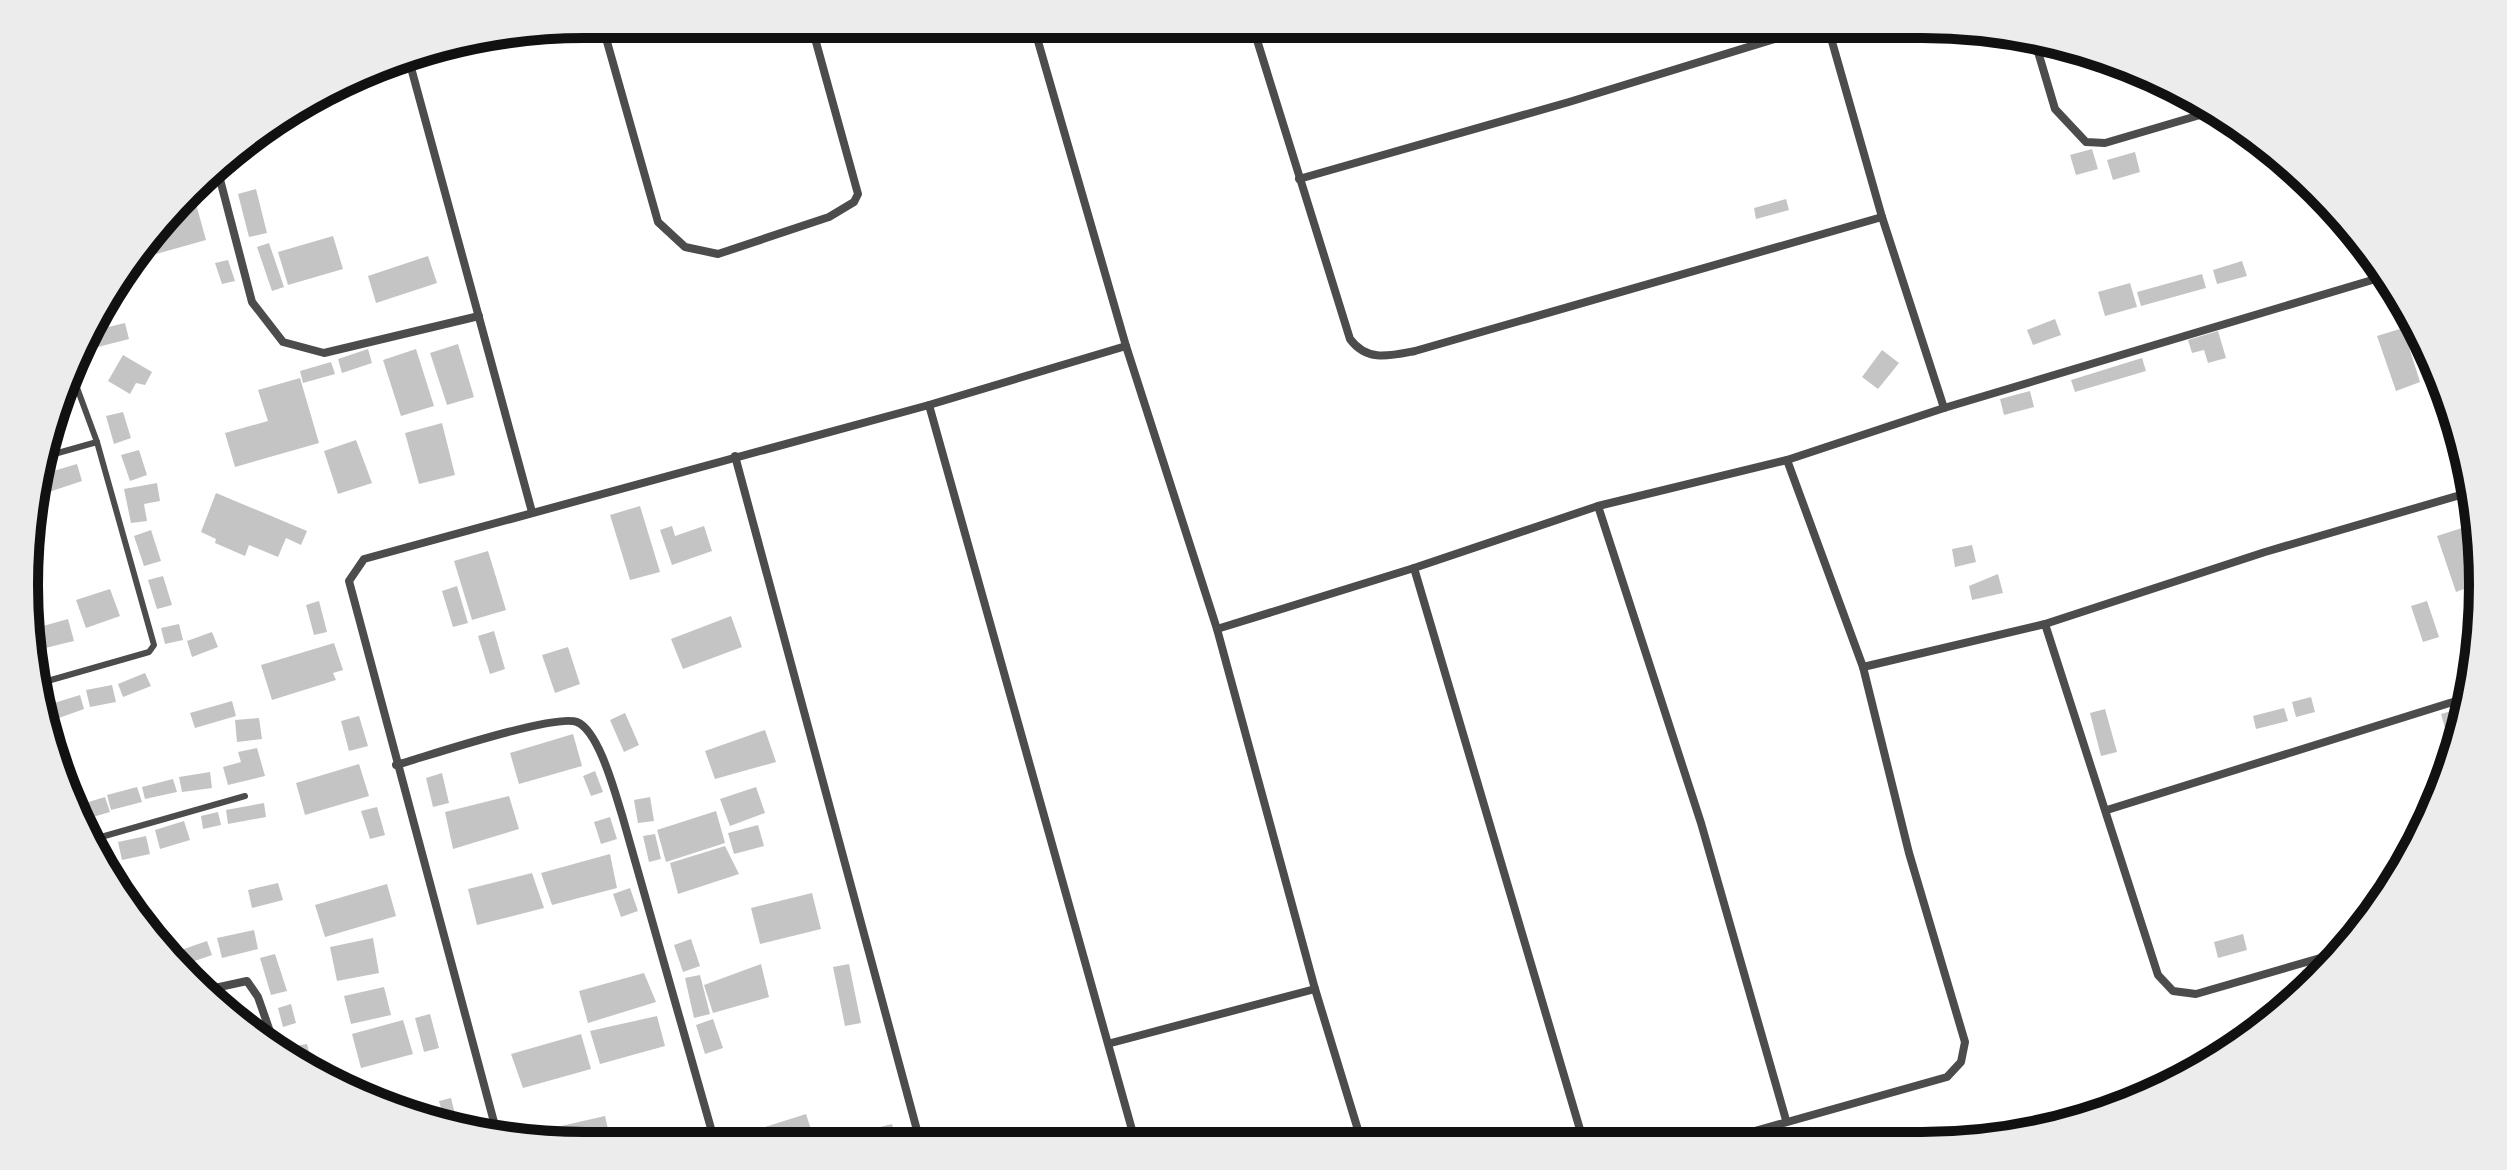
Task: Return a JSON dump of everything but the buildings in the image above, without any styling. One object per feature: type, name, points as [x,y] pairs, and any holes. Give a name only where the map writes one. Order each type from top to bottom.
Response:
[{"type":"street","points":[[606,38],[658,222],[685,247],[718,254],[829,217],[854,202],[858,194],[815,38]]},
{"type":"street","points":[[1037,38],[1126,346],[1217,629],[1315,989],[1359,1132]]},
{"type":"street","points":[[1256,38],[1350,339],[1357,349],[1370,356],[1415,351],[1882,217]]},
{"type":"street","points":[[1299,179],[1779,38]]},
{"type":"street","points":[[1829,38],[1882,217],[1944,408]]},
{"type":"street","points":[[2038,51],[2055,109],[2086,142],[2105,143],[2202,115]]},
{"type":"street","points":[[411,67],[532,512]]},
{"type":"street","points":[[220,178],[252,302],[283,342],[324,353],[479,316]]},
{"type":"street","points":[[1217,629],[1414,568],[1598,506],[1787,460],[1944,408],[2376,279]]},
{"type":"street","points":[[494,1124],[349,581],[364,559],[929,405],[1126,346]]},
{"type":"street","points":[[929,405],[1111,1043],[1133,1132]]},
{"type":"street","points":[[735,456],[917,1132]]},
{"type":"street","points":[[1748,1132],[1947,1077],[1961,1062],[1965,1042],[1909,853],[1863,667],[1787,460]]},
{"type":"street","points":[[1863,667],[2045,624],[2265,552],[2461,495]]},
{"type":"street","points":[[1598,506],[1701,823],[1786,1120]]},
{"type":"street","points":[[1414,568],[1581,1132]]},
{"type":"street","points":[[2045,624],[2158,975],[2173,991],[2196,994],[2323,957]]},
{"type":"street","points":[[2107,810],[2456,701]]},
{"type":"street","points":[[396,765],[543,724],[569,720],[584,727],[604,761],[622,815],[712,1132]]},
{"type":"street","points":[[215,988],[247,981],[258,997],[270,1032]]},
{"type":"street","points":[[1111,1043],[1315,989]]},
{"type":"lane","points":[[47,681],[149,652],[154,645],[97,442],[76,386]]},
{"type":"lane","points":[[55,454],[97,442]]},
{"type":"lane","points":[[100,837],[245,796]]}]
